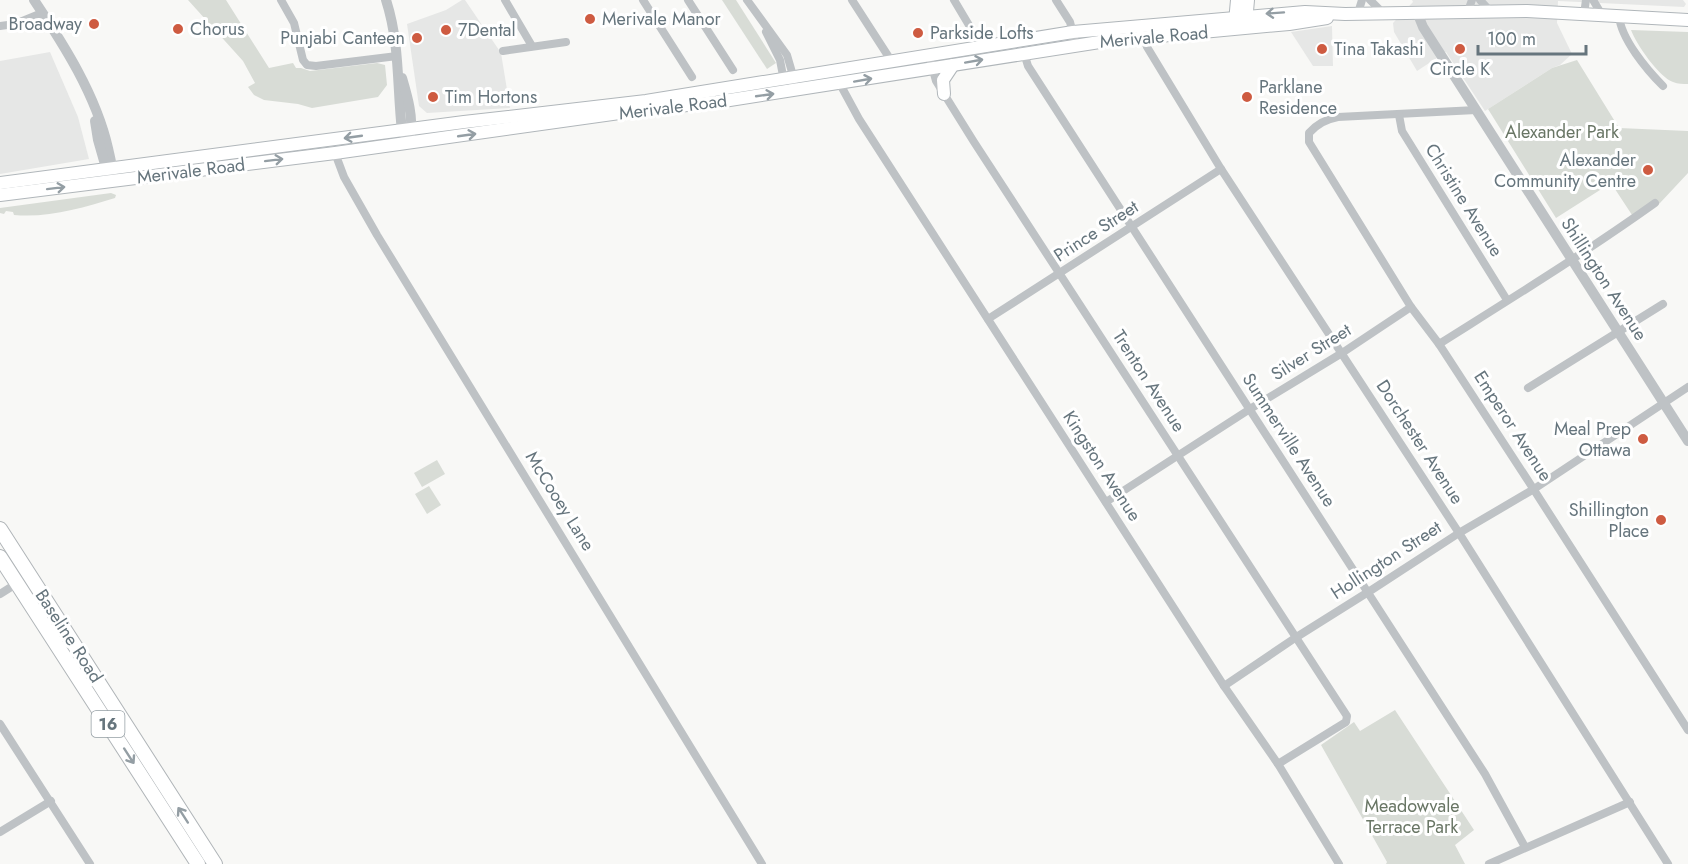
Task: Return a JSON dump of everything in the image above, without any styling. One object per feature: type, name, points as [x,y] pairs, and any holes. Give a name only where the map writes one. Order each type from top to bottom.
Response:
[{"type":"main road","points":[[1237,0],[1241,23]]},
{"type":"main road","points":[[1241,23],[1248,0]]},
{"type":"main road","name":"Merivale Road","points":[[0,183],[335,153],[648,109],[791,92],[1024,53],[1144,38],[1305,12],[1352,14],[1417,12],[1470,6],[1490,11],[1686,18]]},
{"type":"main road","name":"Merivale Road","points":[[0,195],[110,173],[407,130],[646,101],[789,80],[1073,32],[1241,23]]},
{"type":"main road","points":[[1024,53],[1028,47],[1073,32]]},
{"type":"main road","points":[[944,94],[943,80],[953,65]]},
{"type":"main road","name":"Baseline Road","points":[[0,529],[214,864]]},
{"type":"main road","name":"Baseline Road","points":[[0,557],[198,864]]},
{"type":"street","points":[[34,0],[78,72],[92,103],[110,173]]},
{"type":"street","points":[[281,0],[294,23],[302,56],[307,65],[398,61]]},
{"type":"street","points":[[386,0],[407,95],[409,143]]},
{"type":"street","points":[[505,0],[532,46]]},
{"type":"street","points":[[643,0],[692,77]]},
{"type":"street","points":[[688,0],[733,70]]},
{"type":"street","points":[[747,0],[759,18],[780,60],[789,80],[791,92]]},
{"type":"street","points":[[852,0],[892,62]]},
{"type":"street","points":[[954,0],[982,47]]},
{"type":"street","points":[[1056,0],[1070,22],[1076,45]]},
{"type":"street","points":[[1352,14],[1362,0]]},
{"type":"street","points":[[1370,0],[1383,13]]},
{"type":"street","points":[[1480,0],[1490,11]]},
{"type":"street","points":[[1584,14],[1586,0]]},
{"type":"street","points":[[1593,0],[1602,15]]},
{"type":"street","name":"Shillington Avenue","points":[[1417,12],[1423,27],[1688,441]]},
{"type":"street","points":[[0,26],[15,24],[42,13]]},
{"type":"street","points":[[1618,16],[1619,26],[1624,34],[1650,72],[1663,86]]},
{"type":"street","name":"Dorchester Avenue","points":[[1144,38],[1147,47],[1221,169],[1459,532],[1668,864]]},
{"type":"street","points":[[503,51],[566,42]]},
{"type":"street","name":"Summerville Avenue","points":[[1024,53],[1028,66],[1485,774],[1525,847]]},
{"type":"street","name":"Trenton Avenue","points":[[929,56],[936,81],[944,94],[1347,716],[1346,722],[1278,765]]},
{"type":"street","name":"Kingston Avenue","points":[[840,84],[988,319],[1224,686],[1278,765],[1339,864]]},
{"type":"street","points":[[1399,115],[1476,110]]},
{"type":"street","name":"Emperor Avenue","points":[[1399,115],[1329,118],[1309,133],[1309,142],[1411,307],[1439,344],[1534,489],[1688,730]]},
{"type":"street","name":"Christine Avenue","points":[[1399,115],[1402,131],[1507,300]]},
{"type":"street","name":"McCooey Lane","points":[[335,153],[344,177],[377,235],[762,864]]},
{"type":"street","name":"Prince Street","points":[[988,319],[1221,169]]},
{"type":"street","points":[[1439,344],[1573,261],[1655,203]]},
{"type":"street","points":[[1527,388],[1663,304]]},
{"type":"street","name":"Silver Street","points":[[1106,502],[1411,307]]},
{"type":"street","name":"Hollington Street","points":[[1224,686],[1459,532],[1534,489],[1688,387]]},
{"type":"street","points":[[0,594],[30,575]]},
{"type":"street","points":[[0,724],[90,864]]},
{"type":"street","points":[[0,832],[51,801]]},
{"type":"street","points":[[1489,864],[1630,802]]},
{"type":"shaded area","points":[[465,0],[501,53],[510,108],[427,113],[419,106],[407,24],[446,10]]},
{"type":"shaded area","points":[[1412,0],[1683,0],[1686,4],[1684,7],[1558,1],[1557,23],[1572,54],[1560,65],[1485,111],[1446,52],[1417,71],[1394,32],[1393,23],[1413,2]]},
{"type":"shaded area","points":[[1332,26],[1333,66],[1313,66],[1291,32]]},
{"type":"shaded area","points":[[50,52],[78,117],[89,159],[0,174],[0,61]]},
{"type":"green space","points":[[188,0],[226,0],[269,68],[293,63],[296,68],[310,71],[377,63],[385,65],[387,85],[378,97],[312,108],[264,100],[254,95],[248,87],[255,83],[243,61]]},
{"type":"green space","points":[[722,0],[736,0],[776,63],[767,69]]},
{"type":"green space","points":[[1631,30],[1688,32],[1688,84],[1673,82],[1661,74],[1643,51]]},
{"type":"green space","name":"Alexander Park","points":[[1577,60],[1619,128],[1688,131],[1688,173],[1660,203],[1634,218],[1611,183],[1556,218],[1488,109],[1552,68]]},
{"type":"green space","points":[[111,193],[116,195],[115,198],[65,211],[27,216],[14,215],[13,212],[6,211],[4,214],[0,213],[0,208]]},
{"type":"green space","points":[[437,460],[445,474],[422,487],[414,473]]},
{"type":"green space","points":[[429,486],[441,505],[427,514],[415,494]]},
{"type":"green space","name":"Meadowvale Terrace Park","points":[[1395,710],[1474,830],[1455,845],[1465,864],[1386,864],[1387,862],[1321,745],[1354,722],[1360,731]]},
{"type":"place","name":"Merivale Manor","points":[[590,19]]},
{"type":"place","name":"Broadway","points":[[94,24]]},
{"type":"place","name":"Chorus","points":[[178,29]]},
{"type":"place","name":"7Dental","points":[[446,30]]},
{"type":"place","name":"Parkside Lofts","points":[[918,33]]},
{"type":"place","name":"Punjabi Canteen","points":[[417,38]]},
{"type":"place","name":"Tina Takashi","points":[[1322,49]]},
{"type":"place","name":"Circle K","points":[[1460,49]]},
{"type":"place","name":"Tim Hortons","points":[[433,97]]},
{"type":"place","name":"Parklane Residence","points":[[1247,97]]},
{"type":"place","name":"Alexander Community Centre","points":[[1648,170]]},
{"type":"place","name":"Meal Prep Ottawa","points":[[1643,439]]},
{"type":"place","name":"Shillington Place","points":[[1661,520]]}]
